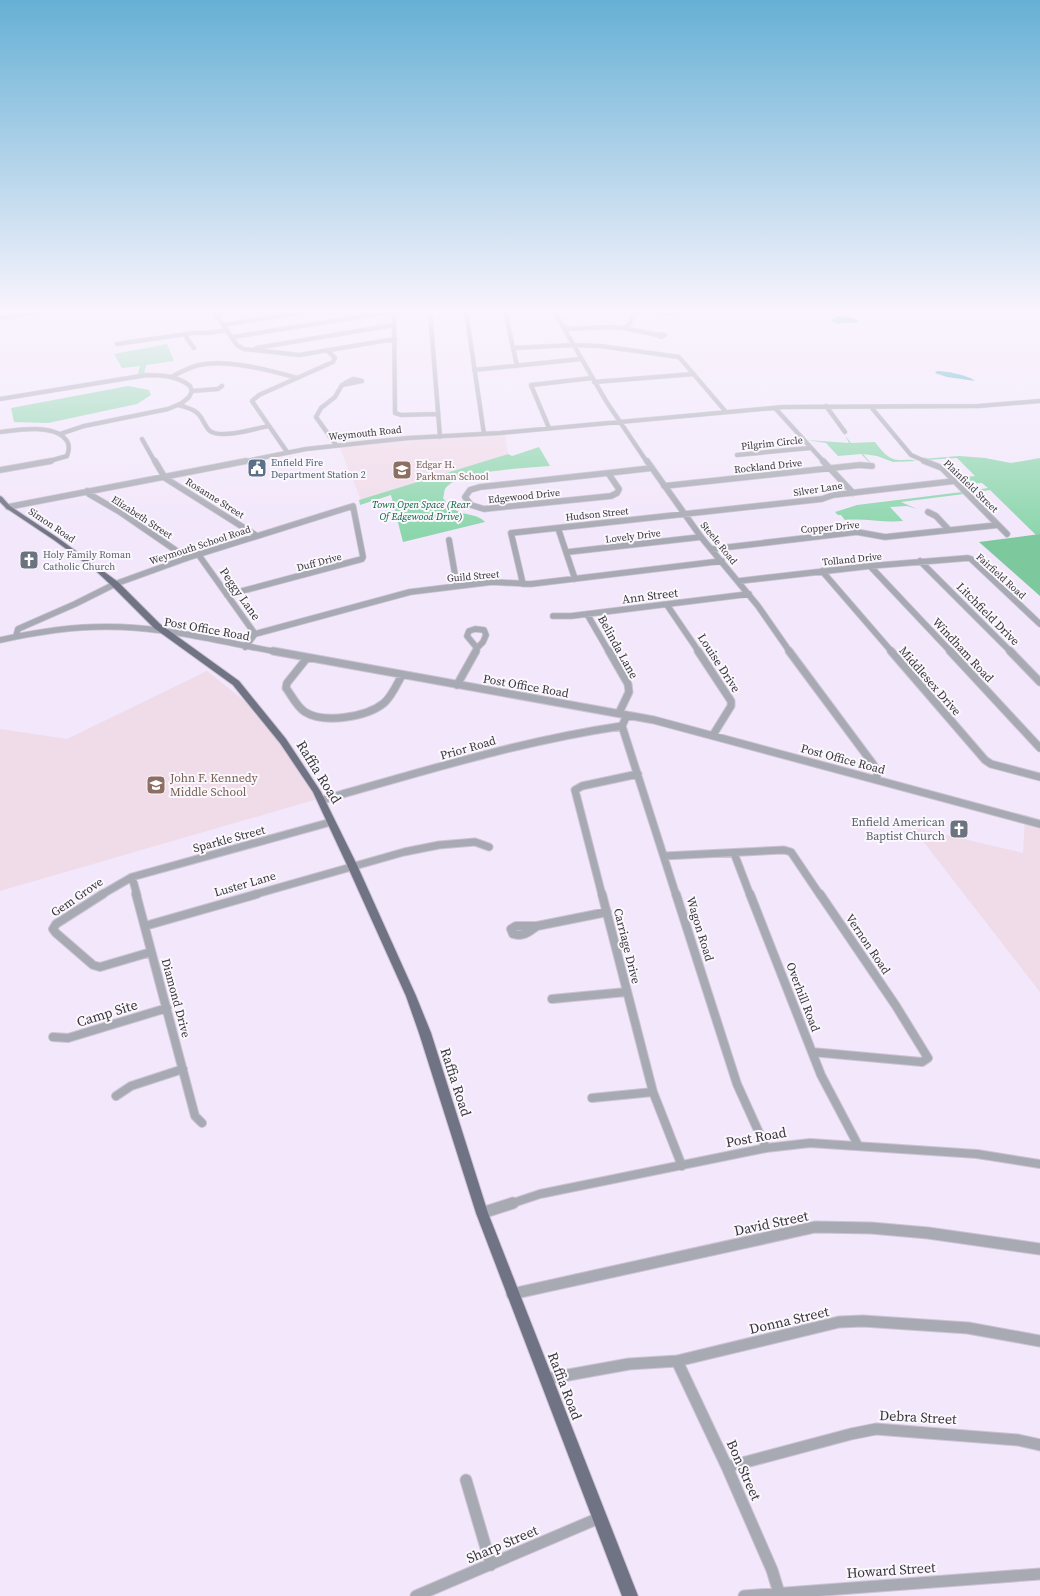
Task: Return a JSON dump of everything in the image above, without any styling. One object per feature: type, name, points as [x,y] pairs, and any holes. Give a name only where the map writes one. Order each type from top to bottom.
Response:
[{"type":"main road","name":"Simon Road","points":[[0,498],[8,507],[76,553],[114,584],[165,632]]},
{"type":"main road","name":"Raffia Road","points":[[165,632],[227,676],[245,693],[301,768],[322,800],[411,996],[425,1033],[482,1213],[512,1294],[630,1596]]},
{"type":"street","points":[[0,399],[78,385]]},
{"type":"street","points":[[190,385],[192,391]]},
{"type":"street","points":[[280,385],[259,395],[252,401],[252,403],[287,452]]},
{"type":"street","points":[[336,445],[316,417],[317,412],[335,396],[341,385]]},
{"type":"street","points":[[395,385],[395,413],[402,415],[438,414]]},
{"type":"street","points":[[436,385],[440,437]]},
{"type":"street","points":[[476,385],[484,434]]},
{"type":"street","points":[[536,385],[531,386],[549,428]]},
{"type":"street","name":"Steele Road","points":[[596,385],[618,421],[701,537],[749,594],[802,670],[874,764],[877,771],[877,780]]},
{"type":"street","points":[[704,385],[726,412]]},
{"type":"street","points":[[192,391],[218,389],[222,386]]},
{"type":"street","points":[[60,434],[84,426],[160,411],[178,405],[188,398],[192,391]]},
{"type":"street","name":"Weymouth Road","points":[[8,507],[287,452],[336,445],[484,434],[775,408],[826,406],[978,406],[1040,401]]},
{"type":"street","points":[[178,405],[199,413],[209,431],[213,433],[224,434],[268,426]]},
{"type":"street","points":[[826,406],[845,432]]},
{"type":"street","name":"Plainfield Street","points":[[871,407],[911,455],[920,460],[939,466],[1007,534]]},
{"type":"street","points":[[775,408],[798,432],[810,448],[853,493]]},
{"type":"street","points":[[0,432],[28,429],[60,434],[65,438],[68,444],[69,452],[67,456],[60,459],[0,470]]},
{"type":"street","points":[[142,439],[163,476]]},
{"type":"street","name":"Pilgrim Circle","points":[[737,455],[810,448]]},
{"type":"street","name":"Rockland Drive","points":[[664,486],[830,468],[866,465],[872,466]]},
{"type":"street","name":"Edgewood Drive","points":[[608,473],[618,489],[617,493],[611,496],[484,509],[471,505],[465,497],[470,490],[480,487],[652,468]]},
{"type":"street","name":"Rosanne Street","points":[[163,476],[257,536]]},
{"type":"street","name":"Silver Lane","points":[[684,513],[822,499],[853,493],[955,481]]},
{"type":"street","name":"Elizabeth Street","points":[[87,491],[89,494],[120,512],[187,558]]},
{"type":"street","name":"Weymouth School Road","points":[[16,636],[17,631],[22,627],[75,604],[114,584],[198,554],[354,506]]},
{"type":"street","name":"Duff Drive","points":[[228,595],[362,559],[364,557],[354,506]]},
{"type":"street","points":[[928,512],[936,516],[949,530]]},
{"type":"street","name":"Hudson Street","points":[[523,584],[511,533],[684,513]]},
{"type":"street","name":"Copper Drive","points":[[712,549],[858,532],[885,537],[998,525]]},
{"type":"street","points":[[558,528],[568,552],[575,579]]},
{"type":"street","name":"Lovely Drive","points":[[568,552],[701,537]]},
{"type":"street","points":[[448,540],[457,586]]},
{"type":"street","name":"Peggy Lane","points":[[198,554],[255,634],[244,647]]},
{"type":"street","name":"Tolland Drive","points":[[739,581],[870,566],[968,558]]},
{"type":"street","name":"Fairfield Road","points":[[968,558],[971,559],[1040,624]]},
{"type":"street","name":"Guild Street","points":[[255,634],[399,594],[492,582],[523,584],[575,579],[722,561]]},
{"type":"street","name":"Litchfield Drive","points":[[920,561],[1040,682]]},
{"type":"street","name":"Windham Road","points":[[870,566],[1040,748]]},
{"type":"street","name":"Middlesex Drive","points":[[822,571],[985,760],[991,764],[1040,777]]},
{"type":"street","name":"Ann Street","points":[[553,616],[587,614],[749,594]]},
{"type":"street","name":"Louise Drive","points":[[667,605],[731,701],[731,706],[713,735]]},
{"type":"street","name":"Belinda Lane","points":[[587,614],[628,684],[629,692],[620,713]]},
{"type":"street","name":"Post Office Road","points":[[0,640],[16,636],[58,630],[94,627],[130,628],[165,632],[654,720],[1040,824]]},
{"type":"street","points":[[457,685],[475,655],[477,648]]},
{"type":"street","points":[[307,658],[287,683],[286,688],[306,713],[324,719],[344,718],[377,708],[384,703],[402,675]]},
{"type":"street","points":[[622,726],[627,715]]},
{"type":"street","name":"Prior Road","points":[[322,800],[516,746],[582,732],[622,726]]},
{"type":"street","name":"Wagon Road","points":[[622,726],[737,1084],[766,1148]]},
{"type":"street","name":"Carriage Drive","points":[[638,774],[582,786],[575,790],[653,1092],[682,1166]]},
{"type":"street","name":"Sparkle Street","points":[[132,877],[331,822]]},
{"type":"street","name":"Luster Lane","points":[[144,926],[352,865],[404,852],[439,845],[474,842],[489,847]]},
{"type":"street","name":"Vernon Road","points":[[664,856],[784,850],[791,852],[896,1006],[928,1058],[922,1062],[812,1052]]},
{"type":"street","name":"Overhill Road","points":[[734,852],[821,1075],[858,1145]]},
{"type":"street","name":"Diamond Drive","points":[[132,877],[195,1116],[202,1123]]},
{"type":"street","name":"Gem Grove","points":[[132,877],[123,881],[56,924],[53,929],[93,965],[100,967],[151,952]]},
{"type":"street","points":[[537,926],[607,912]]},
{"type":"street","points":[[552,999],[626,992]]},
{"type":"street","name":"Camp Site","points":[[53,1037],[68,1038],[167,1008]]},
{"type":"street","points":[[116,1096],[131,1086],[183,1069]]},
{"type":"street","points":[[592,1098],[653,1092]]},
{"type":"street","name":"Post Road","points":[[482,1213],[540,1194],[766,1148],[810,1143],[977,1154],[1040,1164]]},
{"type":"street","name":"David Street","points":[[512,1294],[815,1227],[840,1227],[963,1236],[1040,1248]]},
{"type":"street","name":"Donna Street","points":[[546,1379],[629,1364],[677,1361],[839,1322],[863,1321],[968,1328],[1040,1341]]},
{"type":"street","name":"Bon Street","points":[[677,1361],[772,1570],[779,1593]]},
{"type":"street","name":"Debra Street","points":[[726,1467],[851,1434],[876,1429],[1018,1440],[1040,1445]]},
{"type":"street","points":[[466,1480],[491,1565]]},
{"type":"street","name":"Sharp Street","points":[[416,1596],[599,1518]]},
{"type":"street","name":"Howard Street","points":[[744,1596],[1040,1574]]},
{"type":"shaded area","name":"Edgar H. Parkman School","points":[[505,435],[508,454],[361,500],[339,446],[410,439]]},
{"type":"shaded area","name":"John F. Kennedy Middle School","points":[[207,671],[251,706],[268,726],[321,798],[0,891],[0,729],[67,739]]},
{"type":"shaded area","points":[[1025,819],[1040,823],[1040,992],[912,827],[1023,853]]},
{"type":"green space","points":[[128,386],[149,390],[151,395],[137,404],[48,423],[14,422],[11,408]]},
{"type":"green space","points":[[845,435],[851,443],[875,442],[892,459],[916,461],[893,462],[877,456],[863,454],[869,462],[861,454],[838,456],[826,443],[807,440],[849,443]]},
{"type":"green space","name":"Town Open Space (Rear Of Edgewood Drive)","points":[[539,447],[550,466],[510,469],[478,474],[452,483],[445,489],[443,498],[449,505],[460,512],[481,518],[485,522],[403,542],[391,495],[360,505],[359,500],[508,454],[512,456]]},
{"type":"green space","points":[[959,456],[985,458],[1011,463],[1040,458],[1040,534],[1036,535],[990,490],[971,493],[969,491],[988,488],[982,483],[962,484],[956,478],[975,476],[957,458],[922,459]]},
{"type":"green space","points":[[962,492],[964,494],[901,502],[917,509],[907,506],[890,507],[903,521],[845,520],[841,515],[838,515],[835,512],[857,505]]},
{"type":"green space","points":[[1040,534],[1040,596],[979,542]]},
{"type":"place","name":"Enfield Fire Department Station 2","points":[[257,468]]},
{"type":"place","name":"Edgar H. Parkman School","points":[[402,470]]},
{"type":"place","name":"Holy Family Roman Catholic Church","points":[[29,560]]},
{"type":"place","name":"John F. Kennedy Middle School","points":[[156,785]]},
{"type":"place","name":"Enfield American Baptist Church","points":[[959,829]]}]
